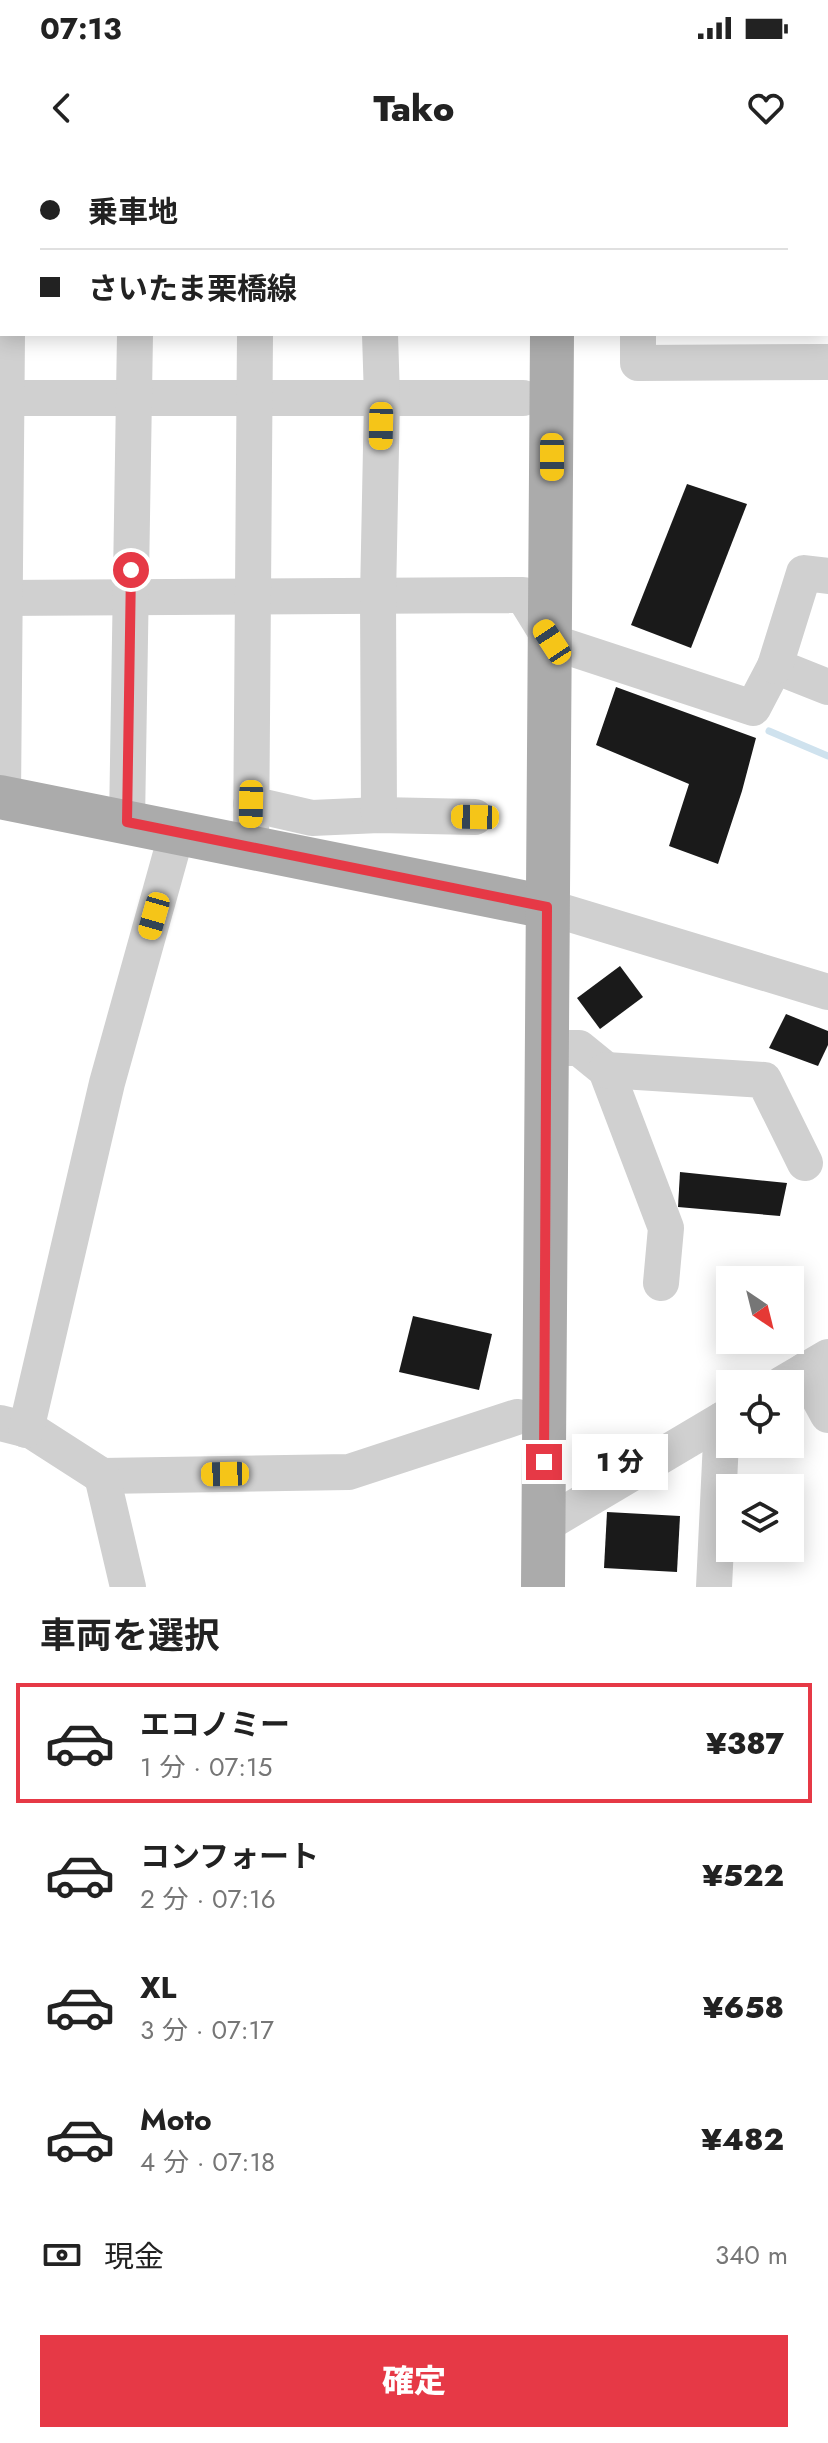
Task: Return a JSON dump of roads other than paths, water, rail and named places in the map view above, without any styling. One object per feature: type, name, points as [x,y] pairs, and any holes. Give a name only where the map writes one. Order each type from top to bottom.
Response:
[{"type":"main road","points":[[524,336],[523,595],[535,904],[546,1048],[543,1587]]},
{"type":"main road","points":[[517,1587],[517,1417],[535,904],[552,642],[552,336]]},
{"type":"main road","points":[[2,797],[535,904]]},
{"type":"street","points":[[2,797],[3,398],[7,336]]},
{"type":"street","points":[[127,822],[135,336]]},
{"type":"street","points":[[251,846],[255,336]]},
{"type":"street","points":[[379,815],[380,336]]},
{"type":"street","points":[[638,336],[638,363],[828,362]]},
{"type":"street","points":[[3,398],[523,398]]},
{"type":"street","points":[[2,598],[523,595],[552,642],[753,708],[775,666],[804,573],[828,576]]},
{"type":"street","points":[[775,666],[828,687]]},
{"type":"street","points":[[251,804],[312,818],[379,815],[475,817]]},
{"type":"street","points":[[177,832],[13,1426],[102,1476],[349,1472],[517,1417]]},
{"type":"street","points":[[535,904],[828,992]]},
{"type":"street","points":[[546,1048],[579,1048],[606,1070],[666,1228],[661,1283]]},
{"type":"street","points":[[606,1070],[764,1080],[805,1163]]},
{"type":"street","points":[[805,1371],[828,1415]]},
{"type":"street","points":[[543,1526],[716,1423]]},
{"type":"street","points":[[714,1587],[723,1458]]},
{"type":"street","points":[[102,1476],[128,1587]]},
{"type":"waterway","points":[[769,731],[828,756]]}]
